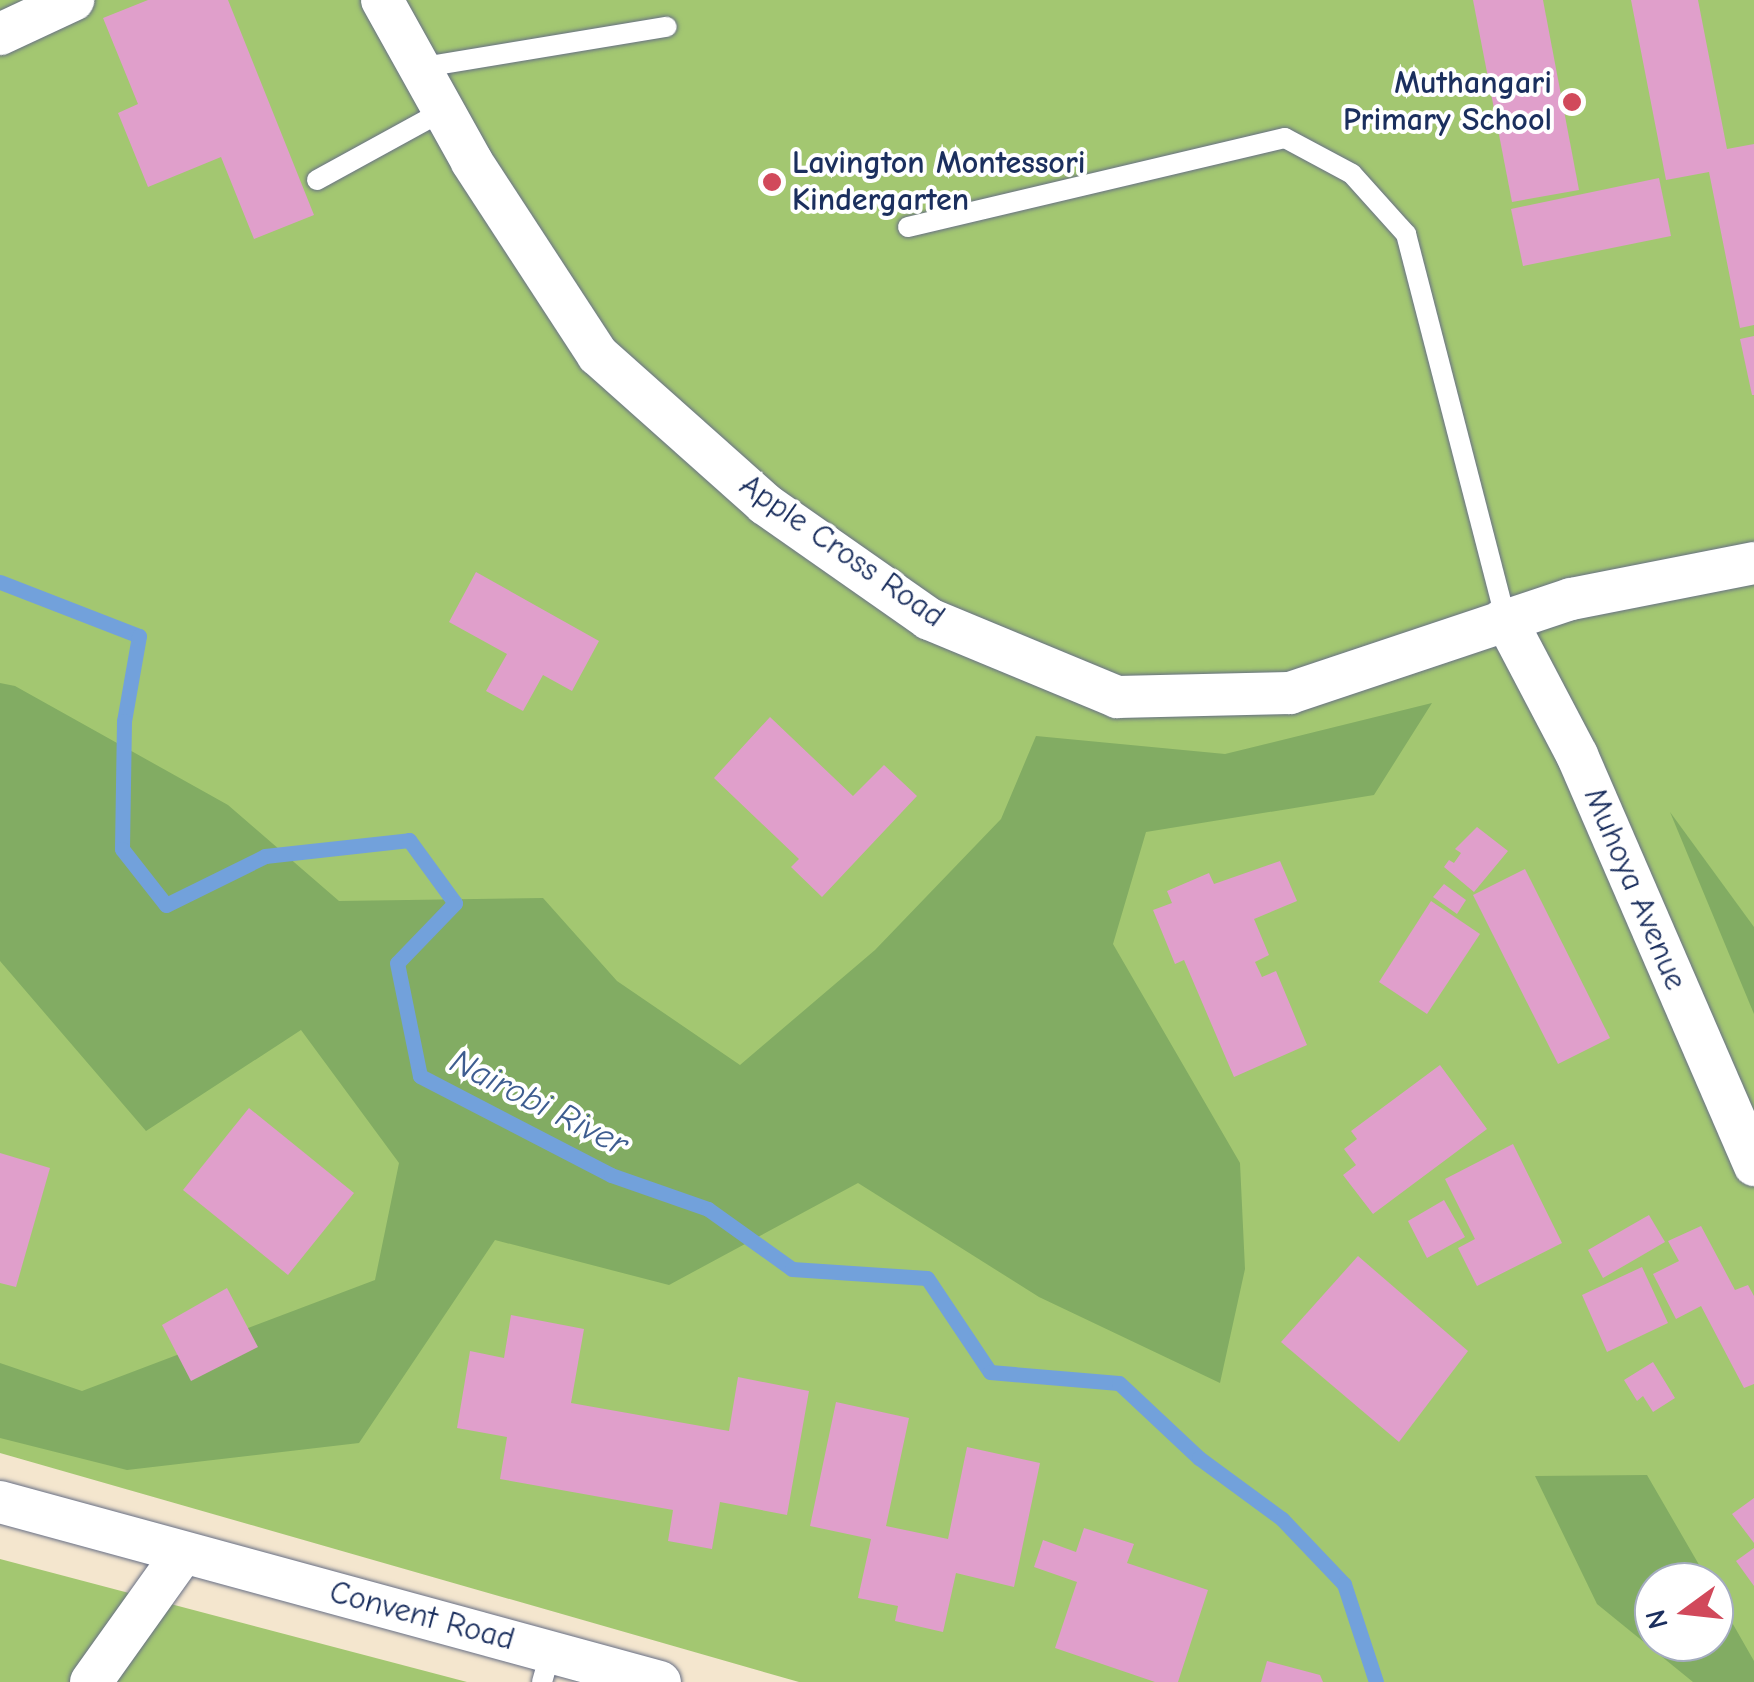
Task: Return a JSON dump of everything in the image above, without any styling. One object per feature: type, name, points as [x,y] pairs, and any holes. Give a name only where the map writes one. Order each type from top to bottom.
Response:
[{"type":"street","points":[[0,34],[73,0]]},
{"type":"street","name":"Apple Cross Road","points":[[382,0],[442,111],[598,355],[765,504],[928,619],[1116,697],[1290,693],[1571,599],[1754,563]]},
{"type":"street","name":"Muhoya Avenue","points":[[1505,618],[1577,755],[1754,1165]]},
{"type":"street","name":"Convent Road","points":[[0,1502],[183,1553],[546,1666],[660,1682]]},
{"type":"street","points":[[91,1682],[183,1553]]},
{"type":"lane","points":[[418,68],[667,27]]},
{"type":"lane","points":[[317,180],[442,111]]},
{"type":"lane","points":[[908,227],[1284,138],[1352,174],[1406,234],[1505,618]]},
{"type":"green space","points":[[0,0],[1754,0],[1754,1682],[799,1682],[0,1453]]},
{"type":"green space","points":[[0,683],[15,686],[228,805],[339,901],[543,898],[617,981],[740,1065],[875,950],[1001,819],[1036,736],[1225,754],[1432,703],[1374,795],[1146,832],[1113,944],[1240,1163],[1245,1269],[1220,1383],[1039,1297],[858,1183],[669,1285],[495,1240],[359,1443],[127,1470],[0,1438],[0,1363],[82,1391],[375,1280],[399,1163],[301,1030],[146,1131],[0,961]]},
{"type":"green space","points":[[1670,812],[1754,927],[1754,1014]]},
{"type":"green space","points":[[1647,1475],[1697,1562],[1634,1562],[1634,1634],[1597,1604],[1535,1476]]},
{"type":"green space","points":[[0,1559],[467,1682],[0,1682]]},
{"type":"green space","points":[[1734,1626],[1754,1661],[1754,1682],[1693,1682],[1668,1662],[1734,1662]]},
{"type":"building","points":[[148,0],[228,0],[314,215],[254,239],[221,157],[148,187],[118,113],[138,104],[103,18]]},
{"type":"building","points":[[1473,0],[1543,0],[1579,190],[1512,202]]},
{"type":"building","points":[[1631,0],[1698,0],[1727,149],[1754,144],[1754,325],[1740,328],[1709,172],[1666,180]]},
{"type":"building","points":[[1659,178],[1671,236],[1523,266],[1511,209]]},
{"type":"building","points":[[1754,336],[1754,395],[1752,395],[1740,339]]},
{"type":"building","points":[[476,572],[599,641],[572,691],[543,675],[523,711],[486,691],[507,654],[449,622]]},
{"type":"building","points":[[770,717],[853,796],[884,765],[917,796],[822,897],[791,867],[799,859],[714,778]]},
{"type":"building","points":[[1477,827],[1508,851],[1474,892],[1444,867],[1449,860],[1454,863],[1461,853],[1455,849]]},
{"type":"building","points":[[1280,861],[1297,901],[1254,919],[1269,955],[1255,962],[1262,977],[1276,971],[1307,1045],[1234,1077],[1184,960],[1175,964],[1153,910],[1172,903],[1167,891],[1209,873],[1214,884]]},
{"type":"building","points":[[1525,869],[1610,1038],[1558,1064],[1473,895]]},
{"type":"building","points":[[1444,884],[1466,900],[1457,914],[1433,897]]},
{"type":"building","points":[[1431,901],[1480,934],[1427,1014],[1379,982]]},
{"type":"building","points":[[1440,1065],[1487,1129],[1373,1214],[1343,1175],[1356,1165],[1344,1149],[1357,1139],[1351,1131]]},
{"type":"building","points":[[249,1108],[354,1193],[288,1275],[183,1190]]},
{"type":"building","points":[[1513,1144],[1562,1243],[1477,1286],[1458,1248],[1475,1239],[1445,1179]]},
{"type":"building","points":[[0,1153],[50,1168],[16,1287],[0,1283]]},
{"type":"building","points":[[1444,1200],[1465,1237],[1427,1258],[1408,1221]]},
{"type":"building","points":[[1649,1215],[1665,1242],[1603,1278],[1588,1250]]},
{"type":"building","points":[[1701,1226],[1735,1290],[1748,1285],[1754,1296],[1754,1384],[1744,1388],[1701,1306],[1676,1319],[1653,1274],[1679,1261],[1668,1241]]},
{"type":"building","points":[[1358,1256],[1468,1351],[1399,1442],[1281,1342]]},
{"type":"building","points":[[1642,1267],[1668,1323],[1607,1352],[1582,1295]]},
{"type":"building","points":[[227,1288],[258,1347],[191,1381],[162,1325]]},
{"type":"building","points":[[511,1315],[584,1329],[571,1403],[729,1431],[738,1377],[809,1391],[787,1515],[720,1502],[712,1549],[668,1541],[673,1510],[500,1479],[507,1437],[457,1428],[470,1351],[504,1358]]},
{"type":"building","points":[[1653,1362],[1675,1398],[1653,1412],[1643,1396],[1637,1401],[1624,1380]]},
{"type":"building","points":[[836,1402],[909,1418],[886,1526],[948,1539],[967,1447],[1040,1463],[1014,1587],[956,1573],[943,1632],[895,1621],[898,1606],[858,1598],[871,1539],[810,1526]]},
{"type":"building","points":[[1754,1498],[1754,1543],[1732,1514]]},
{"type":"building","points":[[1084,1528],[1134,1544],[1127,1563],[1208,1590],[1178,1682],[1155,1682],[1055,1648],[1077,1582],[1034,1567],[1043,1540],[1076,1552]]},
{"type":"building","points":[[1754,1548],[1754,1586],[1736,1561]]},
{"type":"building","points":[[1267,1661],[1320,1675],[1323,1682],[1261,1682]]},
{"type":"waterway","name":"Nairobi River","points":[[0,582],[139,636],[124,721],[122,849],[166,905],[265,856],[409,840],[455,903],[397,963],[420,1076],[611,1175],[708,1209],[792,1269],[927,1278],[990,1372],[1119,1383],[1199,1458],[1282,1519],[1344,1584],[1376,1682]]},
{"type":"place","name":"Muthangari Primary School","points":[[1572,102]]},
{"type":"place","name":"Lavington Montessori Kindergarten","points":[[772,182]]}]
